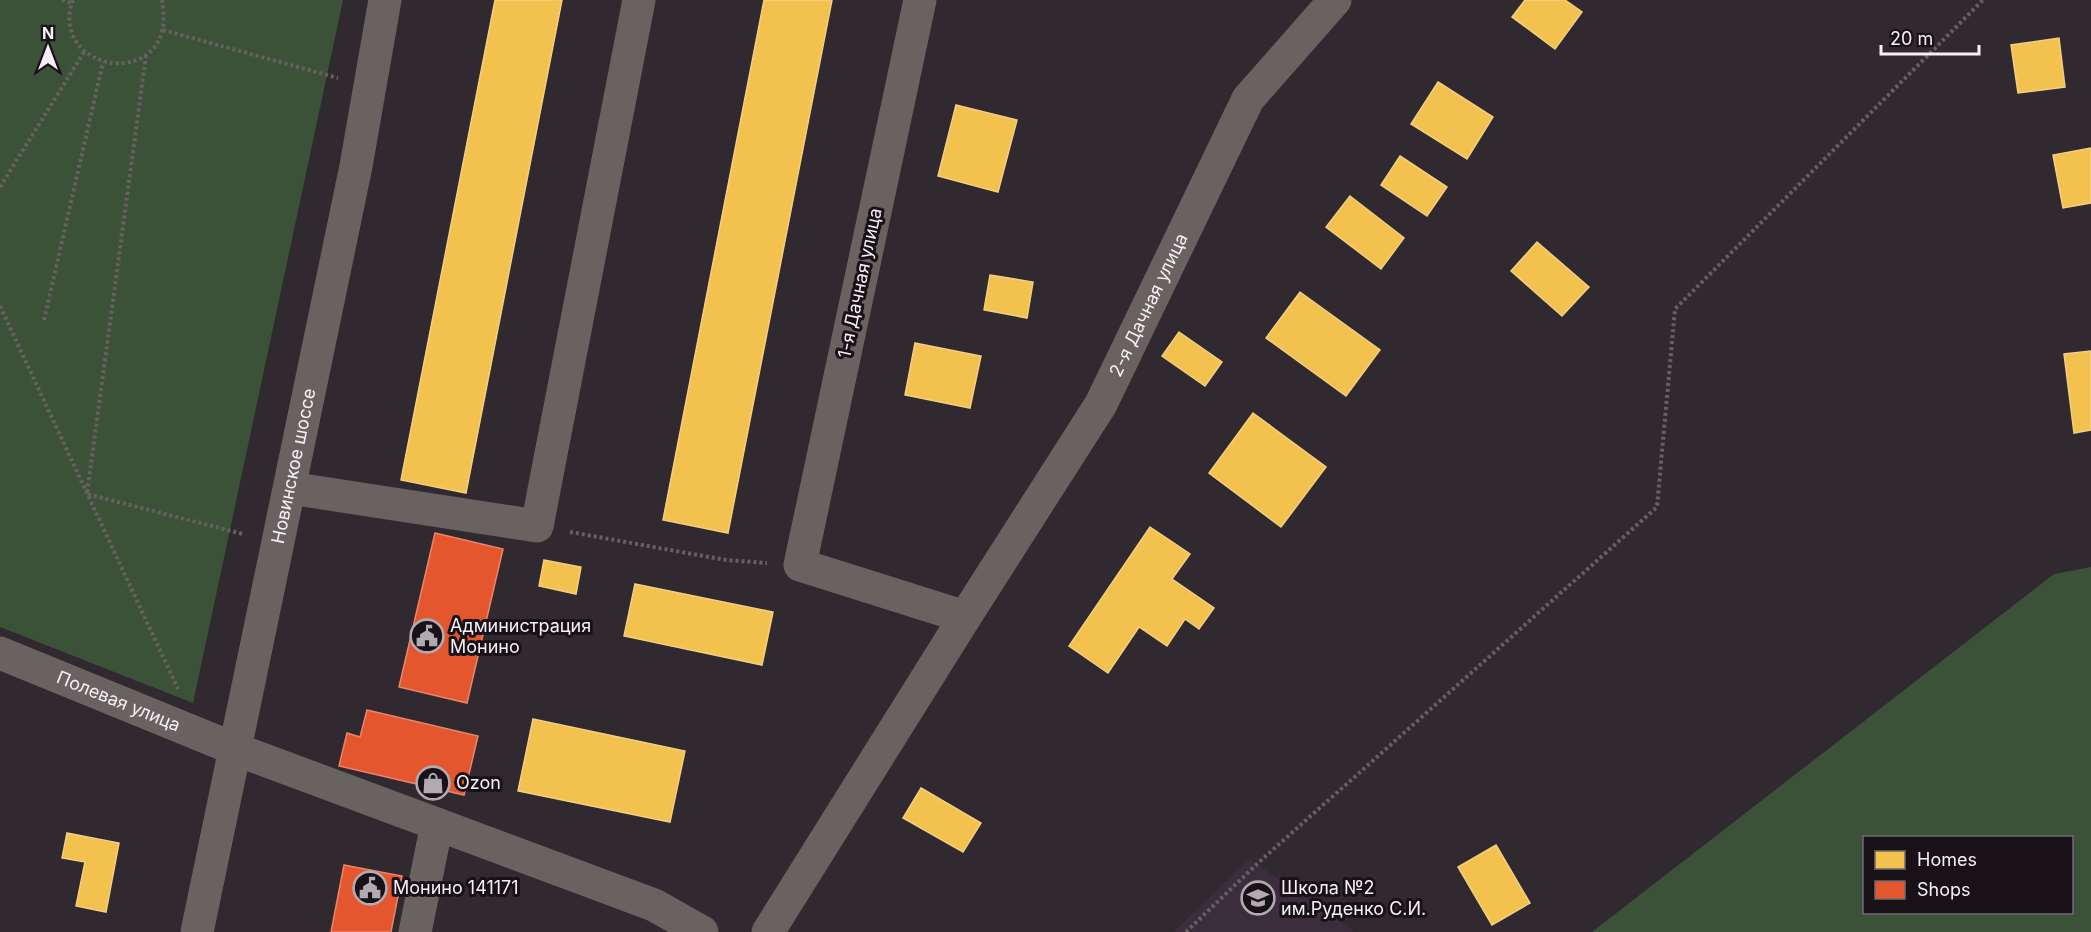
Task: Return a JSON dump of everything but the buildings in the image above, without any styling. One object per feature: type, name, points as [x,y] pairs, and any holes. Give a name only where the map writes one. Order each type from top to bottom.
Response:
[{"type":"main road","name":"Новинское шоссе","points":[[197,932],[357,166],[385,0]]},
{"type":"street","points":[[290,488],[537,526],[639,0]]},
{"type":"street","name":"1-я Дачная улица","points":[[800,565],[920,0]]},
{"type":"street","name":"2-я Дачная улица","points":[[768,932],[1101,404],[1248,99],[1335,0]]},
{"type":"street","points":[[800,565],[965,617]]},
{"type":"street","name":"Полевая улица","points":[[0,653],[235,749],[654,905],[702,932]]},
{"type":"street","points":[[415,932],[437,824]]},
{"type":"path","points":[[62,0],[72,1],[69,18],[72,35],[84,51],[103,62],[113,64],[130,63],[146,55],[156,45],[163,30],[165,16],[162,0]]},
{"type":"path","points":[[1186,932],[1257,864],[1657,507],[1675,309],[1983,0]]},
{"type":"path","points":[[163,30],[338,78]]},
{"type":"path","points":[[0,187],[84,51]]},
{"type":"path","points":[[87,494],[146,55]]},
{"type":"path","points":[[44,320],[103,62]]},
{"type":"path","points":[[0,306],[182,694]]},
{"type":"path","points":[[87,494],[243,534]]},
{"type":"path","points":[[537,526],[726,560],[800,565]]},
{"type":"shaded area","name":"Школа №2 им.Руденко С.И.","points":[[1250,859],[1257,864],[1355,932],[1173,932]]},
{"type":"green space","points":[[0,0],[343,0],[193,703],[0,627]]},
{"type":"green space","points":[[2091,567],[2091,932],[1592,932],[2054,574]]},
{"type":"place","name":"Администрация Монино","points":[[427,636]]},
{"type":"place","name":"Ozon","points":[[433,783]]},
{"type":"place","name":"Монино 141171","points":[[370,888]]},
{"type":"place","name":"Школа №2 им.Руденко С.И.","points":[[1258,898]]}]
